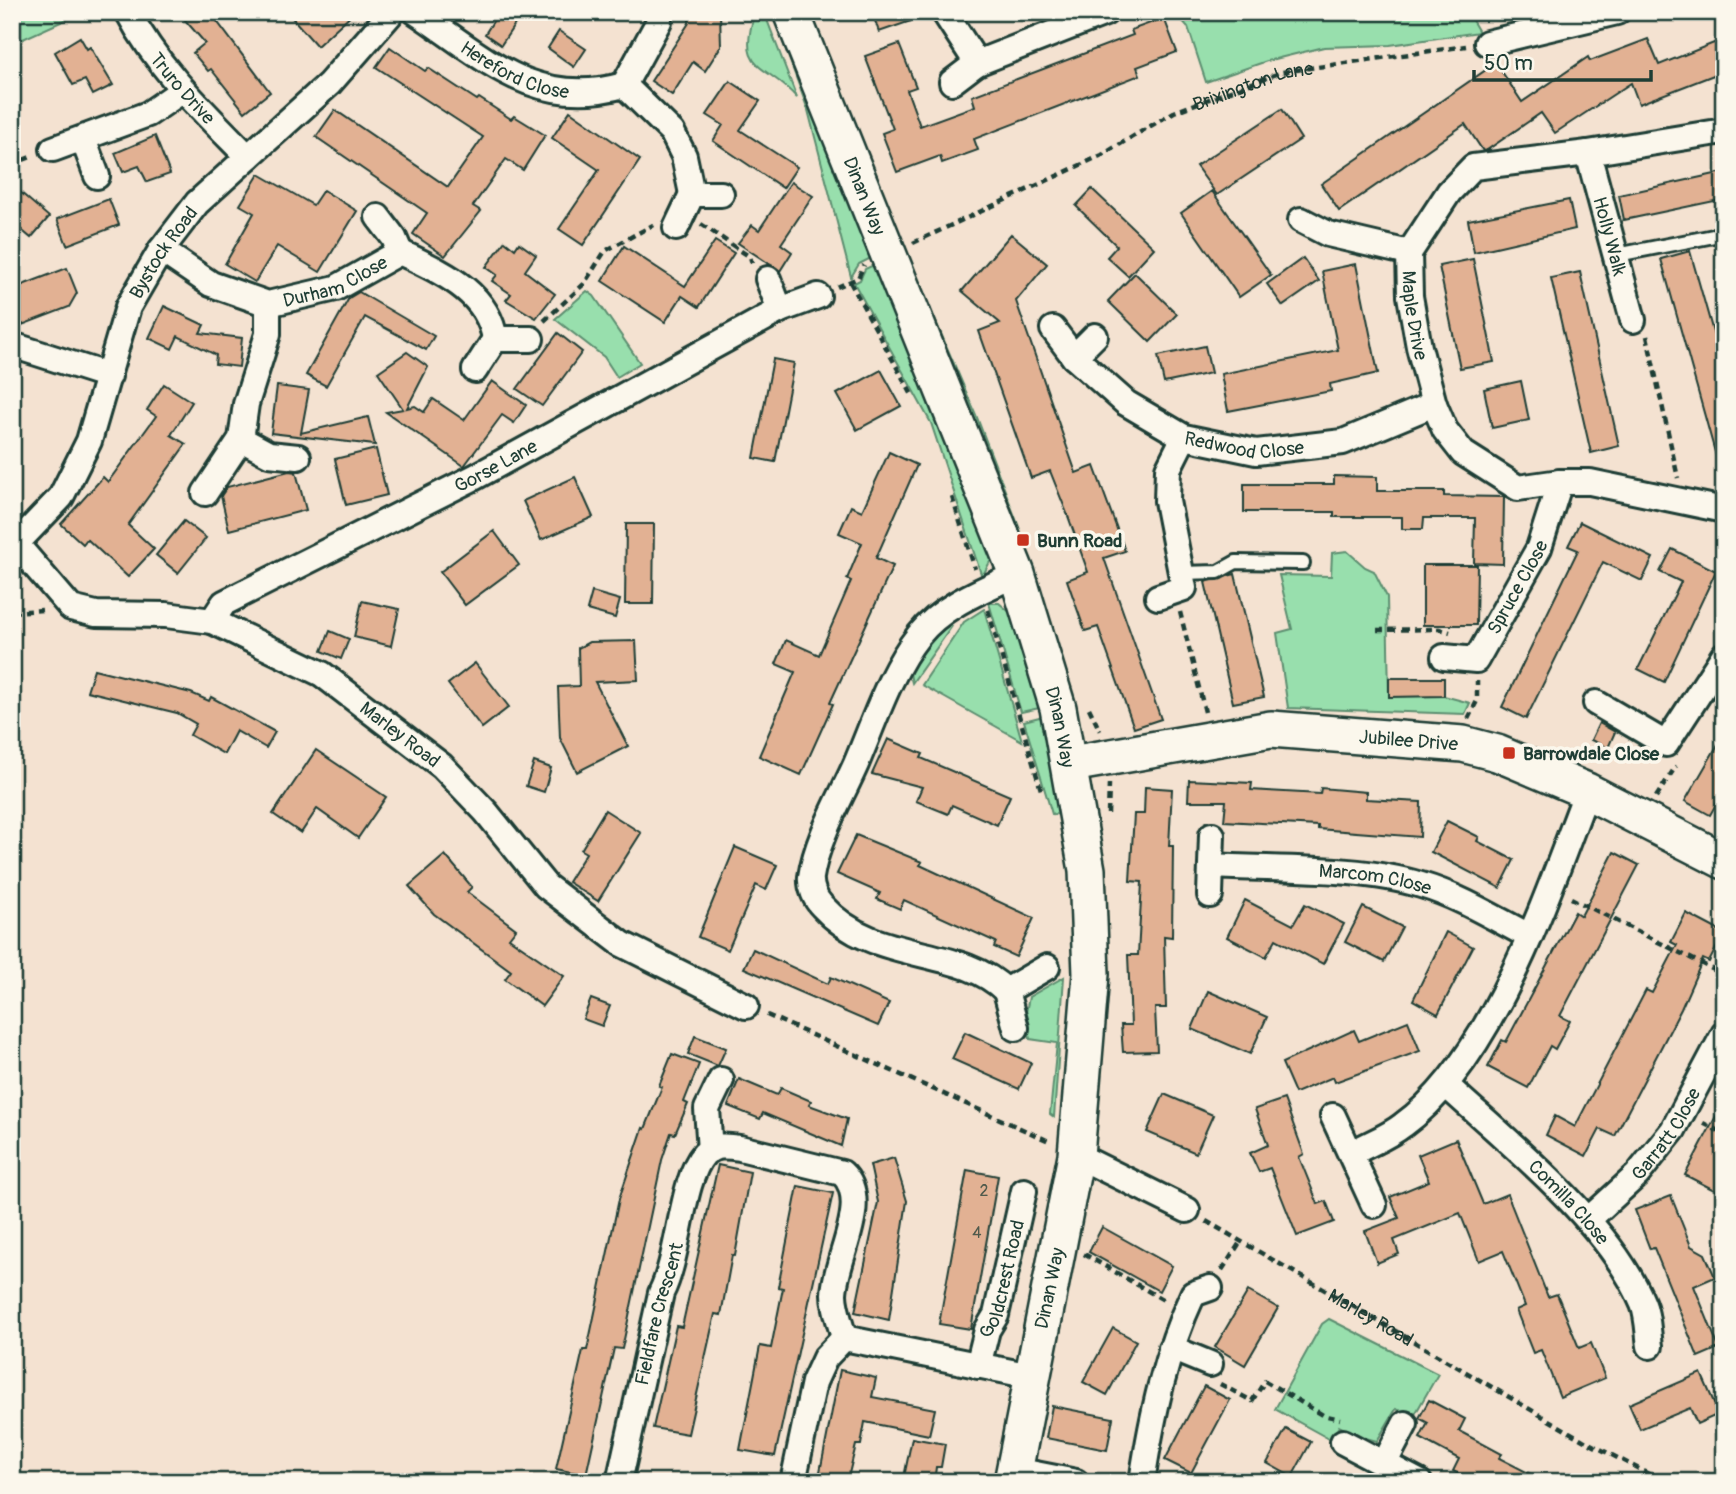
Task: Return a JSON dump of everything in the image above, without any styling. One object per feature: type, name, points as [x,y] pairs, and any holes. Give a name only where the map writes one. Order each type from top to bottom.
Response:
[{"type":"street","name":"Truro Drive","points":[[128,12],[161,64],[248,157]]},
{"type":"street","name":"Bystock Road","points":[[14,547],[61,497],[89,441],[128,307],[161,250],[197,203],[330,84],[392,12]]},
{"type":"street","name":"Hereford Close","points":[[416,12],[508,74],[526,82],[552,90],[599,93],[624,85]]},
{"type":"street","points":[[659,12],[659,21],[624,85],[672,132],[684,156],[683,214],[721,194]]},
{"type":"street","name":"Dinan Way","points":[[791,12],[1017,573],[1050,675],[1070,764],[1087,870],[1091,974],[1031,1376],[1013,1476]]},
{"type":"street","points":[[944,12],[977,63]]},
{"type":"street","points":[[1487,43],[1617,12]]},
{"type":"street","points":[[952,82],[977,63],[1105,13]]},
{"type":"street","points":[[52,149],[148,114],[183,90]]},
{"type":"street","name":"Maple Drive","points":[[1724,131],[1588,153],[1473,167],[1448,192],[1409,253],[1410,296],[1434,404],[1445,430],[1463,453],[1518,488],[1560,482],[1590,482],[1724,510]]},
{"type":"street","points":[[83,139],[97,176]]},
{"type":"street","name":"Holly Walk","points":[[1588,153],[1633,320]]},
{"type":"street","name":"Durham Close","points":[[378,217],[394,238],[400,252],[472,294],[514,339]]},
{"type":"street","points":[[1301,220],[1328,234],[1409,253]]},
{"type":"street","name":"Durham Close","points":[[161,250],[211,284],[268,304],[336,288],[400,252]]},
{"type":"street","points":[[768,279],[780,310]]},
{"type":"street","name":"Gorse Lane","points":[[212,621],[224,603],[475,477],[780,310],[818,296]]},
{"type":"street","name":"Durham Close","points":[[205,493],[241,439],[246,404],[268,334],[268,304]]},
{"type":"street","name":"Redwood Close","points":[[1053,329],[1074,357],[1126,403],[1184,437],[1256,452],[1343,442],[1434,404]]},
{"type":"street","points":[[1074,357],[1095,336]]},
{"type":"street","points":[[475,370],[514,339]]},
{"type":"street","points":[[12,345],[109,376]]},
{"type":"street","points":[[1171,587],[1168,469],[1184,437]]},
{"type":"street","points":[[241,439],[269,454],[298,457]]},
{"type":"street","name":"Spruce Close","points":[[1476,660],[1539,548],[1560,482]]},
{"type":"street","name":"Marley Road","points":[[14,547],[71,608],[96,614],[166,615],[212,621],[322,674],[442,766],[486,812],[546,886],[622,944],[746,1006]]},
{"type":"street","points":[[1016,1028],[1006,991],[985,973],[907,953],[860,934],[821,905],[811,880],[818,848],[909,650],[929,624],[958,603],[1017,573]]},
{"type":"street","points":[[1596,703],[1666,744],[1724,655]]},
{"type":"street","points":[[1444,657],[1476,660]]},
{"type":"street","name":"Jubilee Drive","points":[[1070,764],[1271,729],[1463,744],[1497,753],[1587,791],[1724,861]]},
{"type":"street","points":[[1351,1154],[1403,1126],[1446,1085],[1493,1010],[1529,936],[1587,791]]},
{"type":"street","points":[[1210,895],[1212,835]]},
{"type":"street","name":"Marcom Close","points":[[1212,866],[1377,875],[1421,885],[1452,897],[1529,936]]},
{"type":"street","points":[[1006,991],[1046,967]]},
{"type":"street","name":"Garratt Close","points":[[1588,1220],[1637,1175],[1673,1130],[1724,1034]]},
{"type":"street","points":[[721,1080],[707,1109],[710,1150],[724,1145],[740,1148],[842,1173],[852,1182],[855,1201],[834,1295],[844,1338]]},
{"type":"street","name":"Comilla Close","points":[[1446,1085],[1588,1220],[1627,1274],[1644,1306],[1650,1346]]},
{"type":"street","points":[[1333,1116],[1374,1205]]},
{"type":"street","points":[[1065,1146],[1187,1210]]},
{"type":"street","name":"Fieldfare Crescent","points":[[620,1482],[661,1293],[671,1272],[691,1183],[702,1156],[710,1150]]},
{"type":"street","name":"Goldcrest Road","points":[[978,1366],[987,1330],[996,1315],[1024,1191]]},
{"type":"street","points":[[1142,1482],[1153,1413],[1171,1348],[1193,1294],[1210,1288]]},
{"type":"street","points":[[844,1338],[1031,1376]]},
{"type":"street","points":[[793,1482],[814,1382],[825,1358],[844,1338]]},
{"type":"street","points":[[1171,1348],[1210,1364]]},
{"type":"street","points":[[1384,1464],[1405,1424]]},
{"type":"street","points":[[1342,1434],[1384,1464],[1419,1482]]},
{"type":"street","points":[[1013,1476],[1076,1482]]},
{"type":"lane","points":[[1617,255],[1724,234]]},
{"type":"lane","points":[[1171,587],[1218,572],[1236,562],[1304,563]]},
{"type":"path","name":"Brixington Lane","points":[[916,241],[1112,150],[1174,112],[1282,72],[1487,43]]},
{"type":"path","points":[[514,339],[533,322],[541,324],[584,284],[605,251],[649,226],[683,214],[750,257],[758,277],[768,279]]},
{"type":"path","points":[[849,282],[915,400]]},
{"type":"path","points":[[1633,320],[1646,333],[1678,478],[1678,499]]},
{"type":"path","points":[[950,490],[1042,794]]},
{"type":"path","points":[[1171,587],[1212,740]]},
{"type":"path","points":[[1377,630],[1439,629],[1488,638]]},
{"type":"path","points":[[1463,744],[1468,719],[1477,701],[1476,660]]},
{"type":"path","points":[[1548,887],[1724,975]]},
{"type":"path","points":[[746,1006],[1065,1146]]},
{"type":"path","name":"Marley Road","points":[[1187,1210],[1583,1440],[1664,1482]]},
{"type":"path","points":[[1210,1288],[1241,1241]]},
{"type":"path","points":[[1080,1252],[1185,1312]]},
{"type":"path","points":[[1210,1364],[1219,1368],[1212,1380],[1252,1401],[1265,1381],[1322,1415],[1337,1417],[1343,1421],[1342,1434]]},
{"type":"path","points":[[1640,1482],[1646,1472]]},
{"type":"green space","points":[[12,12],[83,12],[12,44]]},
{"type":"green space","points":[[755,12],[764,12],[797,98],[752,57],[749,46]]},
{"type":"green space","points":[[772,12],[777,12],[873,257],[859,264],[851,277],[808,110]]},
{"type":"green space","points":[[1175,12],[1461,12],[1469,15],[1479,32],[1390,45],[1324,47],[1267,61],[1206,82],[1188,27]]},
{"type":"green space","points":[[908,257],[976,415],[1022,535],[1018,537],[904,259]]},
{"type":"green space","points":[[876,264],[993,556],[982,577],[931,423],[854,283],[860,280],[865,269]]},
{"type":"green space","points":[[587,291],[594,296],[640,363],[617,377],[604,357],[555,319]]},
{"type":"green space","points":[[1347,551],[1365,567],[1374,571],[1387,597],[1389,696],[1444,696],[1470,703],[1465,714],[1288,708],[1277,633],[1292,629],[1279,575],[1331,576],[1332,553]]},
{"type":"green space","points":[[989,603],[999,603],[1019,620],[1044,707],[1021,712]]},
{"type":"green space","points":[[984,609],[1022,741],[922,685],[964,622]]},
{"type":"green space","points":[[947,621],[952,626],[912,683],[910,674],[915,657]]},
{"type":"green space","points":[[1047,715],[1066,815],[1052,814],[1024,721]]},
{"type":"green space","points":[[1064,977],[1054,1117],[1050,1114],[1057,1043],[1030,1039],[1026,1012],[1029,997]]},
{"type":"green space","points":[[1329,1319],[1438,1374],[1414,1416],[1396,1409],[1377,1441],[1358,1436],[1339,1426],[1331,1440],[1275,1409],[1322,1324]]},
{"type":"building","points":[[178,12],[210,12],[270,92],[245,112],[211,69],[208,71],[193,53],[205,43]]},
{"type":"building","points":[[287,12],[354,12],[317,46]]},
{"type":"building","points":[[499,12],[523,12],[501,45],[485,34]]},
{"type":"building","points":[[689,12],[720,12],[721,46],[705,71],[693,62],[672,95],[651,81],[689,23]]},
{"type":"building","points":[[872,12],[928,12],[928,15],[879,32]]},
{"type":"building","points":[[1164,18],[1177,52],[1137,67],[1140,75],[974,139],[978,150],[942,163],[940,156],[897,172],[882,133],[893,129],[865,56],[899,44],[916,87],[907,90],[920,126],[975,106],[972,96],[1133,35],[1131,30]]},
{"type":"building","points":[[559,31],[586,49],[574,67],[548,48]]},
{"type":"building","points":[[80,37],[87,49],[90,47],[113,85],[93,95],[85,80],[73,85],[55,52]]},
{"type":"building","points":[[1648,39],[1659,65],[1724,39],[1724,71],[1639,104],[1631,83],[1555,133],[1541,113],[1483,151],[1465,124],[1339,211],[1321,184],[1496,63],[1522,102],[1588,57],[1590,61]]},
{"type":"building","points":[[390,47],[425,71],[428,68],[477,100],[479,98],[511,119],[514,116],[545,135],[523,170],[506,159],[473,206],[481,211],[445,256],[413,234],[427,213],[316,137],[335,110],[448,187],[483,137],[376,67]]},
{"type":"building","points":[[730,81],[760,101],[740,130],[797,167],[783,188],[713,141],[723,125],[707,115]]},
{"type":"building","points":[[1282,109],[1301,139],[1217,195],[1196,166]]},
{"type":"building","points":[[570,111],[640,160],[583,245],[559,229],[599,170],[552,138]]},
{"type":"building","points":[[155,136],[170,174],[147,182],[139,166],[123,172],[115,153]]},
{"type":"building","points":[[1724,172],[1724,199],[1624,220],[1619,195]]},
{"type":"building","points":[[259,174],[313,205],[323,190],[357,211],[320,272],[277,246],[255,282],[225,264],[254,213],[240,205]]},
{"type":"building","points":[[791,182],[813,196],[781,244],[792,252],[780,271],[738,243],[752,225],[759,230]]},
{"type":"building","points":[[12,185],[49,217],[31,238],[12,222]]},
{"type":"building","points":[[1092,189],[1154,248],[1128,276],[1107,257],[1117,246],[1076,206]]},
{"type":"building","points":[[1212,191],[1271,275],[1239,297],[1181,213]]},
{"type":"building","points":[[109,199],[119,225],[67,245],[57,219]]},
{"type":"building","points":[[1569,200],[1575,229],[1474,252],[1468,220]]},
{"type":"building","points":[[1011,234],[1047,264],[1016,301],[1076,473],[1094,466],[1125,551],[1104,558],[1161,719],[1134,728],[1098,627],[1085,631],[1067,580],[1088,572],[1068,516],[1050,471],[1031,478],[979,331],[1000,323],[962,291]]},
{"type":"building","points":[[505,241],[515,249],[519,243],[536,255],[525,271],[555,294],[536,318],[506,300],[511,294],[492,281],[497,275],[486,267]]},
{"type":"building","points":[[715,241],[734,253],[699,307],[682,296],[665,322],[602,281],[624,246],[685,286]]},
{"type":"building","points":[[1690,251],[1724,371],[1724,463],[1718,463],[1661,259]]},
{"type":"building","points":[[1303,258],[1319,281],[1283,306],[1267,284]]},
{"type":"building","points":[[1473,259],[1494,362],[1460,368],[1439,266]]},
{"type":"building","points":[[1356,264],[1378,373],[1330,384],[1331,391],[1228,411],[1221,374],[1338,350],[1322,271]]},
{"type":"building","points":[[67,268],[77,293],[69,307],[22,325],[12,301],[12,289]]},
{"type":"building","points":[[1580,272],[1619,446],[1591,453],[1551,278]]},
{"type":"building","points":[[1135,273],[1177,314],[1150,342],[1108,301]]},
{"type":"building","points":[[359,292],[434,336],[426,350],[365,317],[326,386],[306,375],[349,298]]},
{"type":"building","points":[[164,306],[204,325],[200,333],[242,338],[239,367],[215,364],[216,355],[178,336],[172,349],[149,338]]},
{"type":"building","points":[[558,333],[582,352],[542,406],[517,389]]},
{"type":"building","points":[[1205,346],[1211,373],[1164,383],[1158,356]]},
{"type":"building","points":[[407,352],[428,367],[407,408],[415,406],[424,412],[433,399],[464,420],[492,381],[526,405],[514,423],[502,415],[464,466],[386,412],[403,409],[378,372]]},
{"type":"building","points":[[773,359],[794,363],[775,462],[754,458]]},
{"type":"building","points":[[881,370],[901,406],[857,430],[837,394]]},
{"type":"building","points":[[1521,381],[1529,420],[1492,428],[1484,389]]},
{"type":"building","points":[[164,384],[192,402],[171,435],[186,444],[128,525],[154,549],[128,577],[87,539],[83,544],[61,524],[103,477],[108,482],[156,416],[147,410]]},
{"type":"building","points":[[277,386],[309,390],[301,433],[368,417],[375,445],[271,433]]},
{"type":"building","points":[[376,449],[387,495],[346,505],[335,459]]},
{"type":"building","points":[[889,452],[917,465],[876,558],[893,566],[830,703],[833,704],[801,775],[759,756],[795,672],[776,664],[786,640],[819,655],[851,581],[847,579],[862,543],[839,533],[851,506],[862,511]]},
{"type":"building","points":[[289,471],[296,472],[306,510],[229,530],[221,496],[227,487]]},
{"type":"building","points":[[1334,476],[1377,477],[1377,491],[1444,491],[1444,496],[1504,497],[1503,564],[1474,563],[1475,518],[1424,518],[1423,529],[1402,529],[1402,517],[1334,517],[1334,512],[1244,512],[1244,484],[1334,484]]},
{"type":"building","points":[[575,477],[593,517],[541,540],[523,501]]},
{"type":"building","points":[[184,521],[206,538],[178,573],[156,555]]},
{"type":"building","points":[[1580,522],[1653,558],[1642,581],[1603,562],[1526,719],[1502,707],[1578,550],[1568,546]]},
{"type":"building","points":[[626,524],[654,524],[653,604],[625,604]]},
{"type":"building","points":[[494,531],[519,565],[465,605],[440,572]]},
{"type":"building","points":[[1672,549],[1716,571],[1664,682],[1638,669],[1681,582],[1660,572]]},
{"type":"building","points":[[1423,565],[1477,565],[1476,625],[1423,625]]},
{"type":"building","points":[[1235,574],[1264,697],[1233,703],[1205,582]]},
{"type":"building","points":[[592,592],[620,600],[615,618],[587,610]]},
{"type":"building","points":[[362,601],[399,609],[391,646],[354,637]]},
{"type":"building","points":[[330,631],[349,639],[341,659],[322,651]]},
{"type":"building","points":[[636,641],[638,680],[595,682],[628,746],[577,772],[560,738],[558,687],[579,686],[578,648],[589,642]]},
{"type":"building","points":[[475,663],[509,707],[482,728],[448,684]]},
{"type":"building","points":[[94,669],[191,693],[209,701],[211,697],[275,732],[266,748],[236,731],[224,754],[190,735],[196,724],[177,713],[87,691]]},
{"type":"building","points":[[1389,678],[1444,678],[1444,696],[1389,697]]},
{"type":"building","points":[[1599,723],[1615,732],[1608,748],[1591,740]]},
{"type":"building","points":[[1724,734],[1724,790],[1710,815],[1685,801]]},
{"type":"building","points":[[888,739],[923,754],[921,758],[1010,796],[997,825],[952,805],[948,814],[916,801],[922,787],[872,774]]},
{"type":"building","points":[[316,750],[386,797],[358,838],[317,809],[301,833],[273,814]]},
{"type":"building","points":[[534,762],[551,768],[544,792],[526,786]]},
{"type":"building","points":[[1189,780],[1252,783],[1251,790],[1320,794],[1321,788],[1366,792],[1366,799],[1421,802],[1420,837],[1318,829],[1318,826],[1224,821],[1226,801],[1188,801]]},
{"type":"building","points":[[1145,787],[1172,789],[1169,846],[1173,846],[1172,937],[1164,936],[1166,1008],[1155,1008],[1157,1051],[1123,1052],[1121,1025],[1131,1025],[1128,955],[1138,955],[1142,882],[1130,881],[1134,814],[1144,814]]},
{"type":"building","points":[[605,810],[641,833],[598,901],[568,882],[586,853],[581,850]]},
{"type":"building","points":[[1447,821],[1479,837],[1477,841],[1514,860],[1500,888],[1431,852]]},
{"type":"building","points":[[856,835],[922,862],[920,865],[1034,918],[1016,957],[994,947],[996,942],[904,900],[900,909],[877,899],[880,893],[837,874]]},
{"type":"building","points":[[735,847],[777,865],[766,890],[756,885],[728,950],[698,937]]},
{"type":"building","points":[[1614,852],[1639,865],[1560,1016],[1570,1021],[1555,1049],[1550,1046],[1528,1088],[1488,1067],[1502,1040],[1506,1042],[1575,912],[1581,916]]},
{"type":"building","points":[[445,855],[472,887],[467,892],[516,929],[509,938],[564,976],[542,1006],[505,979],[511,971],[434,914],[409,886]]},
{"type":"building","points":[[1245,900],[1293,925],[1305,904],[1344,924],[1323,964],[1276,939],[1266,957],[1227,937]]},
{"type":"building","points":[[1363,907],[1402,927],[1384,962],[1345,942]]},
{"type":"building","points":[[1686,913],[1724,933],[1709,962],[1703,959],[1681,1009],[1615,1136],[1600,1129],[1586,1156],[1546,1135],[1555,1116],[1575,1127],[1646,990],[1652,993],[1677,945],[1671,942]]},
{"type":"building","points":[[1446,932],[1473,947],[1438,1014],[1413,1000]]},
{"type":"building","points":[[753,949],[828,984],[831,977],[889,1003],[878,1026],[744,968]]},
{"type":"building","points":[[1208,991],[1267,1017],[1250,1054],[1192,1029]]},
{"type":"building","points":[[591,999],[610,1006],[602,1026],[583,1019]]},
{"type":"building","points":[[1408,1021],[1420,1051],[1335,1082],[1333,1077],[1295,1093],[1282,1063],[1354,1030],[1359,1041]]},
{"type":"building","points":[[965,1032],[1031,1063],[1019,1089],[952,1059]]},
{"type":"building","points":[[695,1036],[726,1048],[718,1066],[688,1054]]},
{"type":"building","points":[[672,1054],[699,1064],[684,1102],[688,1104],[675,1134],[671,1133],[662,1160],[622,1349],[614,1348],[586,1475],[556,1469],[583,1350],[587,1350],[619,1199]]},
{"type":"building","points":[[739,1079],[777,1095],[781,1088],[811,1101],[809,1105],[847,1119],[841,1146],[763,1113],[760,1119],[728,1106]]},
{"type":"building","points":[[1164,1094],[1213,1115],[1196,1153],[1147,1132]]},
{"type":"building","points":[[1284,1099],[1304,1154],[1299,1157],[1318,1204],[1326,1201],[1334,1222],[1297,1236],[1270,1168],[1259,1172],[1250,1153],[1268,1145],[1255,1109]]},
{"type":"building","points":[[1724,1101],[1724,1195],[1685,1175]]},
{"type":"building","points":[[1456,1139],[1483,1204],[1507,1194],[1548,1297],[1557,1294],[1579,1348],[1591,1343],[1605,1378],[1560,1397],[1541,1350],[1533,1353],[1516,1310],[1525,1306],[1503,1251],[1479,1261],[1460,1213],[1394,1240],[1399,1254],[1377,1263],[1365,1231],[1399,1218],[1390,1197],[1429,1181],[1418,1155]]},
{"type":"building","points":[[894,1158],[907,1201],[889,1320],[855,1312],[878,1202],[870,1165]]},
{"type":"building","points":[[718,1165],[750,1172],[721,1315],[715,1314],[688,1434],[653,1428],[676,1326],[682,1327]]},
{"type":"building","points":[[967,1170],[998,1176],[971,1329],[939,1324]]},
{"type":"building","points":[[798,1186],[833,1193],[775,1456],[740,1450],[760,1346],[771,1348],[783,1288],[778,1287]]},
{"type":"building","points":[[1671,1196],[1691,1246],[1705,1254],[1715,1277],[1694,1286],[1719,1348],[1698,1357],[1654,1248],[1650,1249],[1635,1210]]},
{"type":"building","points":[[1102,1227],[1172,1266],[1159,1291],[1089,1252]]},
{"type":"building","points":[[1248,1291],[1278,1308],[1245,1365],[1215,1347]]},
{"type":"building","points":[[1113,1328],[1136,1341],[1107,1395],[1083,1382]]},
{"type":"building","points":[[840,1370],[876,1378],[872,1397],[935,1409],[929,1435],[865,1422],[861,1445],[856,1445],[847,1482],[818,1482]]},
{"type":"building","points":[[1701,1373],[1719,1414],[1697,1424],[1690,1408],[1640,1429],[1629,1404]]},
{"type":"building","points":[[1204,1386],[1230,1400],[1191,1473],[1165,1460]]},
{"type":"building","points":[[1429,1400],[1465,1419],[1459,1431],[1502,1454],[1499,1458],[1546,1482],[1474,1482],[1453,1471],[1459,1459],[1420,1438],[1428,1423],[1419,1418]]},
{"type":"building","points":[[1052,1406],[1113,1418],[1107,1450],[1046,1438]]},
{"type":"building","points":[[1286,1429],[1311,1442],[1292,1477],[1267,1463]]},
{"type":"building","points":[[912,1438],[945,1444],[941,1467],[936,1467],[934,1482],[903,1482]]},
{"type":"place","name":"Bunn Road","points":[[1023,540]]},
{"type":"place","name":"Barrowdale Close","points":[[1509,753]]}]
